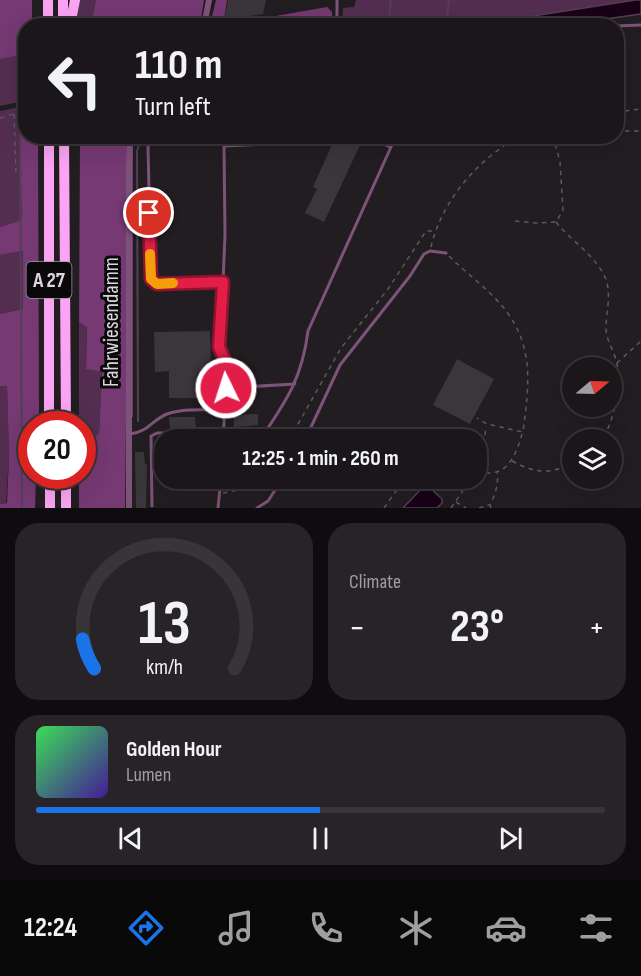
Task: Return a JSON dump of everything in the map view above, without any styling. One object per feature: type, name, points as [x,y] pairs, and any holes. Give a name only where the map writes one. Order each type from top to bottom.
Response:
[{"type":"highway","points":[[48,0],[48,18]]},
{"type":"highway","points":[[63,0],[63,18]]},
{"type":"highway","points":[[72,18],[75,0]]},
{"type":"highway","name":"A 27","points":[[49,144],[49,411]]},
{"type":"highway","name":"A 27","points":[[64,144],[66,411]]},
{"type":"highway","points":[[50,489],[50,508]]},
{"type":"highway","points":[[66,489],[66,508]]},
{"type":"street","points":[[206,18],[209,0]]},
{"type":"street","name":"Fahrwiesendamm","points":[[129,508],[130,144]]},
{"type":"lane","points":[[337,0],[337,18]]},
{"type":"lane","points":[[624,26],[641,25]]},
{"type":"lane","points":[[149,144],[151,279],[157,284],[223,282]]},
{"type":"lane","points":[[223,429],[227,365],[219,347],[225,235],[224,146],[265,144]]},
{"type":"lane","points":[[384,144],[391,147]]},
{"type":"lane","points":[[267,429],[295,384],[305,354],[308,331],[392,144]]},
{"type":"lane","points":[[309,429],[340,365],[410,276],[424,254],[430,250],[446,253]]},
{"type":"lane","points":[[226,388],[295,384]]},
{"type":"lane","points":[[129,434],[141,432],[168,414],[224,410]]},
{"type":"lane","points":[[152,506],[151,436],[154,434]]},
{"type":"lane","points":[[218,508],[219,489]]},
{"type":"lane","points":[[257,508],[268,501],[276,489]]},
{"type":"path","points":[[624,110],[641,109]]},
{"type":"path","points":[[0,118],[18,113]]},
{"type":"path","points":[[15,114],[16,174]]},
{"type":"path","points":[[624,131],[641,131]]},
{"type":"path","points":[[430,250],[435,231],[458,189],[489,156],[506,144]]},
{"type":"path","points":[[555,144],[560,162],[563,210],[556,222]]},
{"type":"path","points":[[515,221],[556,222]]},
{"type":"path","points":[[556,222],[565,233],[581,245],[605,278],[608,291],[605,330],[615,357]]},
{"type":"path","points":[[295,429],[341,348],[388,289],[426,231],[435,231]]},
{"type":"path","points":[[446,253],[504,308],[519,333],[528,361],[528,386],[519,447],[507,466],[497,472],[487,472]]},
{"type":"path","points":[[622,358],[641,341]]},
{"type":"path","points":[[477,418],[487,424],[523,432]]},
{"type":"path","points":[[486,429],[487,424]]},
{"type":"path","points":[[510,460],[534,471],[552,471],[562,467]]},
{"type":"path","points":[[479,508],[490,507],[496,492],[497,472]]},
{"type":"path","points":[[219,493],[245,489]]},
{"type":"path","points":[[384,508],[398,489]]},
{"type":"path","points":[[452,508],[463,489]]},
{"type":"path","points":[[456,502],[466,508]]},
{"type":"shaded area","points":[[0,0],[32,0],[32,18],[18,18],[18,79],[17,56],[0,59]]},
{"type":"shaded area","points":[[79,0],[96,0],[92,18],[77,18]]},
{"type":"shaded area","points":[[96,0],[204,0],[201,18],[92,18]]},
{"type":"shaded area","points":[[216,0],[227,0],[224,18],[212,18]]},
{"type":"shaded area","points":[[356,0],[635,0],[521,18],[342,18],[343,8],[354,7]]},
{"type":"shaded area","points":[[641,0],[641,14],[613,18],[521,18]]},
{"type":"shaded area","points":[[327,7],[332,12],[332,18],[263,18]]},
{"type":"shaded area","points":[[17,56],[18,102],[0,106],[0,59]]},
{"type":"shaded area","points":[[18,107],[22,220],[0,227],[0,111]]},
{"type":"shaded area","points":[[20,144],[38,144],[39,411],[18,411],[18,489],[36,489],[35,508],[0,508],[0,504],[7,503],[9,456],[7,386],[0,386],[0,314],[23,309],[23,251],[0,255],[0,227],[22,220]]},
{"type":"shaded area","points":[[80,144],[135,144],[133,417],[126,418],[125,508],[79,508],[79,489],[96,489],[96,435],[99,434],[102,372],[86,369],[87,327],[79,322]]},
{"type":"shaded area","points":[[23,251],[23,309],[0,314],[0,255]]},
{"type":"shaded area","points":[[79,322],[87,327],[86,369],[102,372],[99,434],[96,435],[96,411],[79,411]]},
{"type":"shaded area","points":[[7,385],[9,456],[6,503],[0,504],[0,386]]},
{"type":"shaded area","points":[[421,489],[431,489],[442,499],[442,503],[437,508],[403,508]]},
{"type":"building","points":[[228,0],[266,0],[263,14],[224,18]]},
{"type":"building","points":[[332,144],[360,145],[324,222],[305,213],[317,189],[313,187]]},
{"type":"building","points":[[210,331],[211,370],[205,370],[206,398],[169,398],[169,371],[155,372],[154,332]]},
{"type":"building","points":[[457,359],[494,379],[470,424],[433,405]]},
{"type":"building","points":[[258,414],[258,425],[234,427],[234,415]]},
{"type":"building","points":[[169,417],[195,417],[196,429],[170,429]]},
{"type":"building","points":[[135,452],[144,452],[145,464],[147,464],[146,508],[136,508]]},
{"type":"waterway","points":[[389,18],[391,0]]},
{"type":"waterway","points":[[447,18],[449,0]]},
{"type":"waterway","points":[[20,144],[22,508]]},
{"type":"waterway","points":[[138,421],[137,151],[139,144]]},
{"type":"slow traffic","points":[[150,254],[151,279],[157,284],[173,283]]},
{"type":"route","points":[[149,213],[151,279],[157,284],[223,282],[219,347],[227,365],[226,388]]}]
